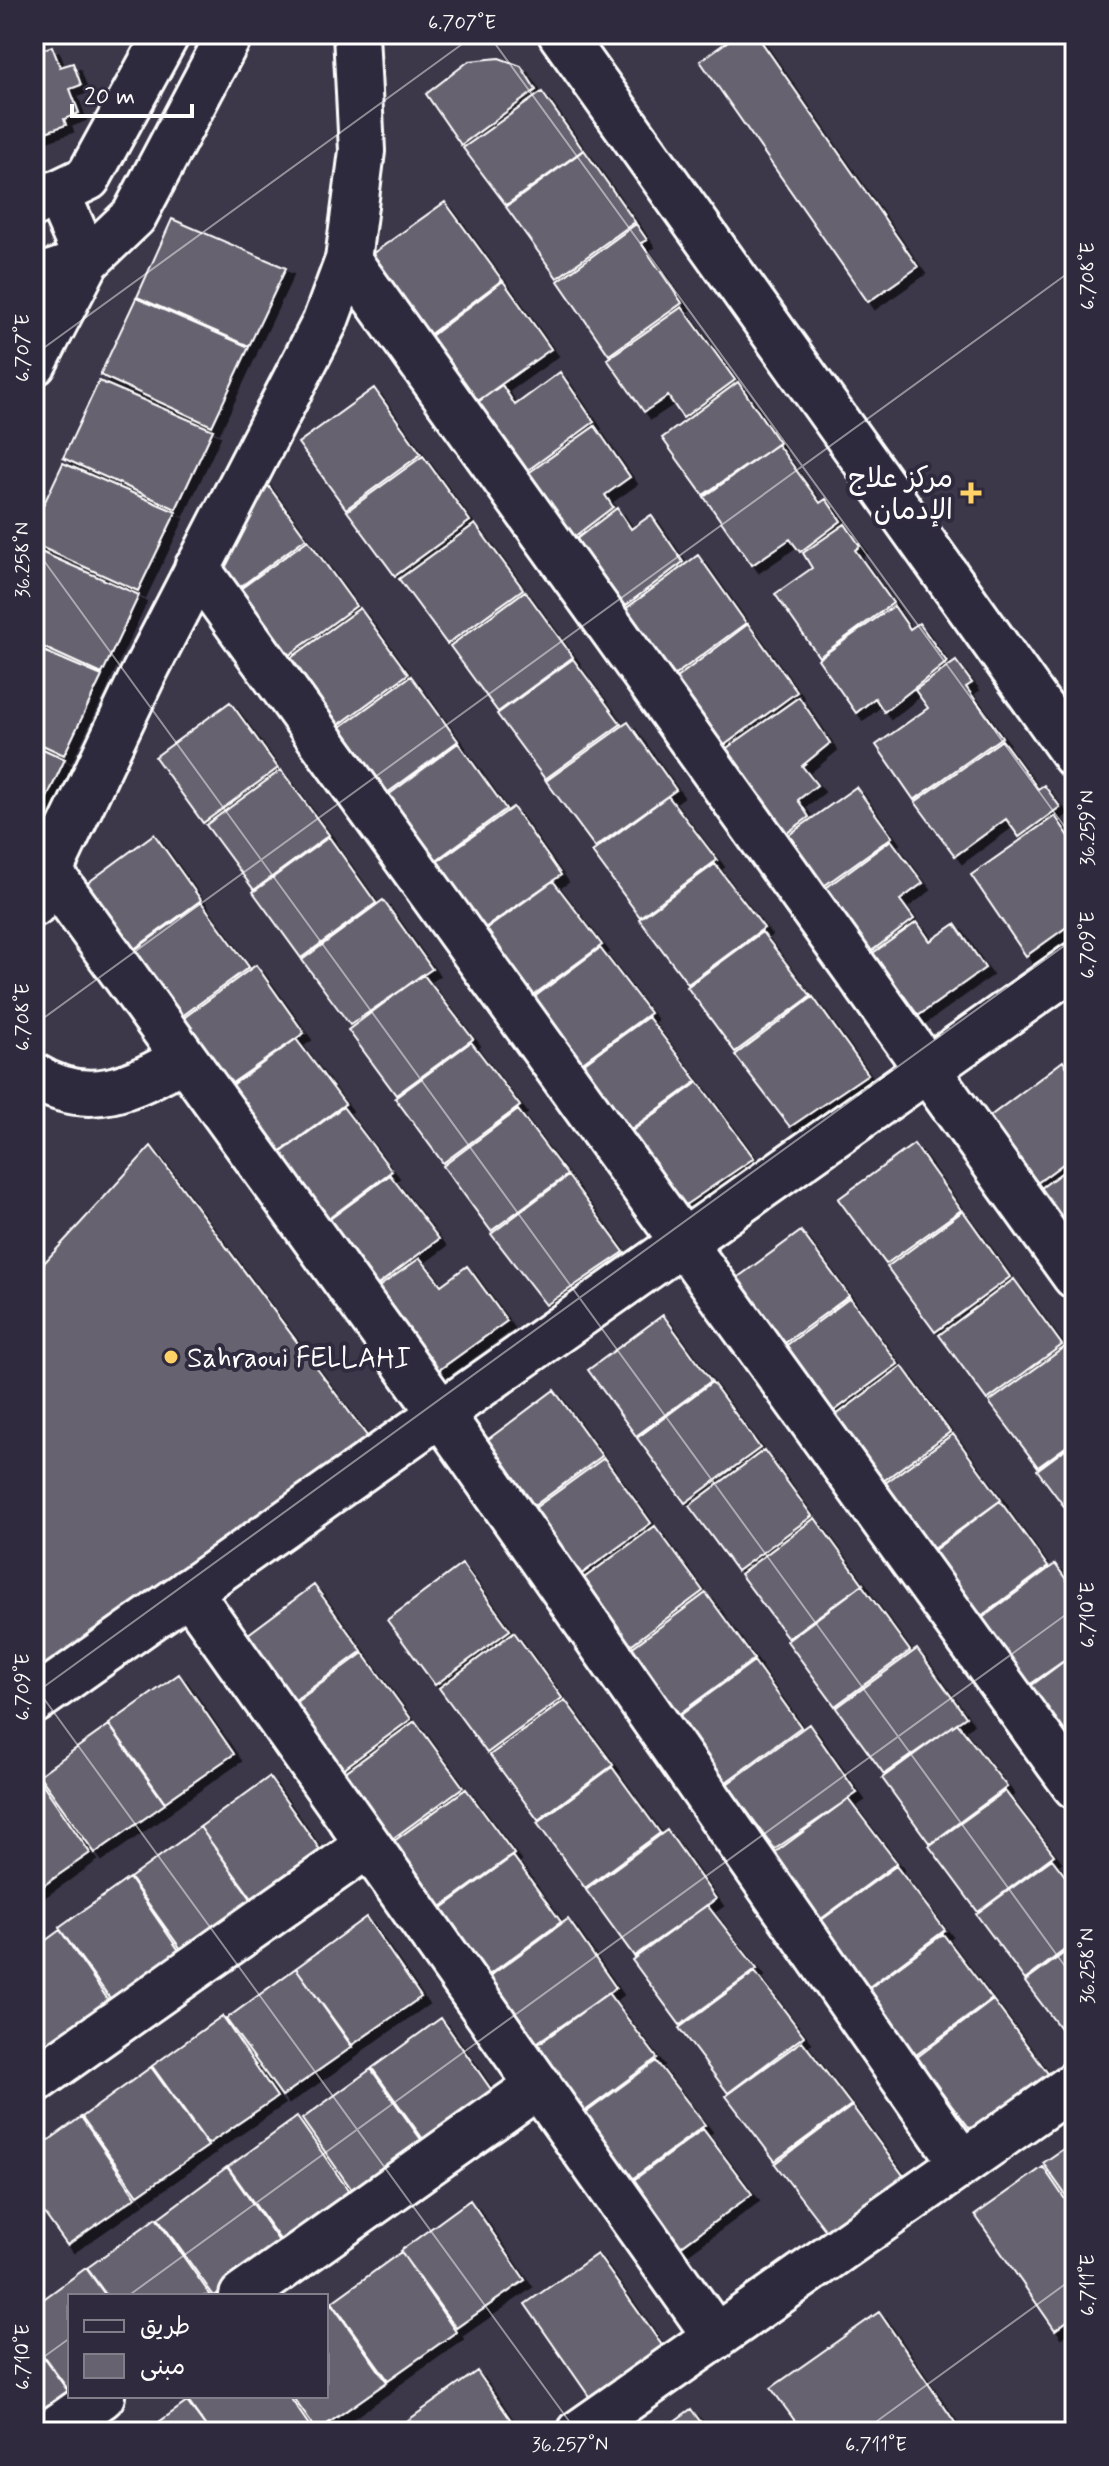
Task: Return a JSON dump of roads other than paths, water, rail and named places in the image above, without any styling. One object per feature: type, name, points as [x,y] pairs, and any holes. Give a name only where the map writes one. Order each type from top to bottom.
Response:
[{"type":"street","points":[[87,261],[46,200],[88,178],[167,34]]},
{"type":"street","points":[[34,363],[87,261],[134,216],[230,34]]},
{"type":"street","points":[[356,34],[362,151],[348,260],[325,322],[197,568],[42,888],[184,1058],[440,1412],[962,2163]]},
{"type":"street","points":[[561,34],[1075,756]]},
{"type":"street","points":[[348,260],[1075,1276]]},
{"type":"street","points":[[34,279],[87,261]]},
{"type":"street","points":[[197,568],[1075,1786]]},
{"type":"street","points":[[34,1701],[925,1068],[1075,965]]},
{"type":"street","points":[[34,1076],[57,1090],[114,1093],[184,1058]]},
{"type":"street","points":[[189,1591],[716,2337]]},
{"type":"street","points":[[34,2081],[368,1845]]},
{"type":"street","points":[[580,2432],[1075,2084]]},
{"type":"street","points":[[245,2294],[539,2085]]},
{"type":"street","points":[[51,2432],[99,2398]]},
{"type":"place","name":"مركز علاج الإدمان","points":[[971,493]]},
{"type":"place","name":"Sahraoui FELLAHI","points":[[171,1357]]}]
